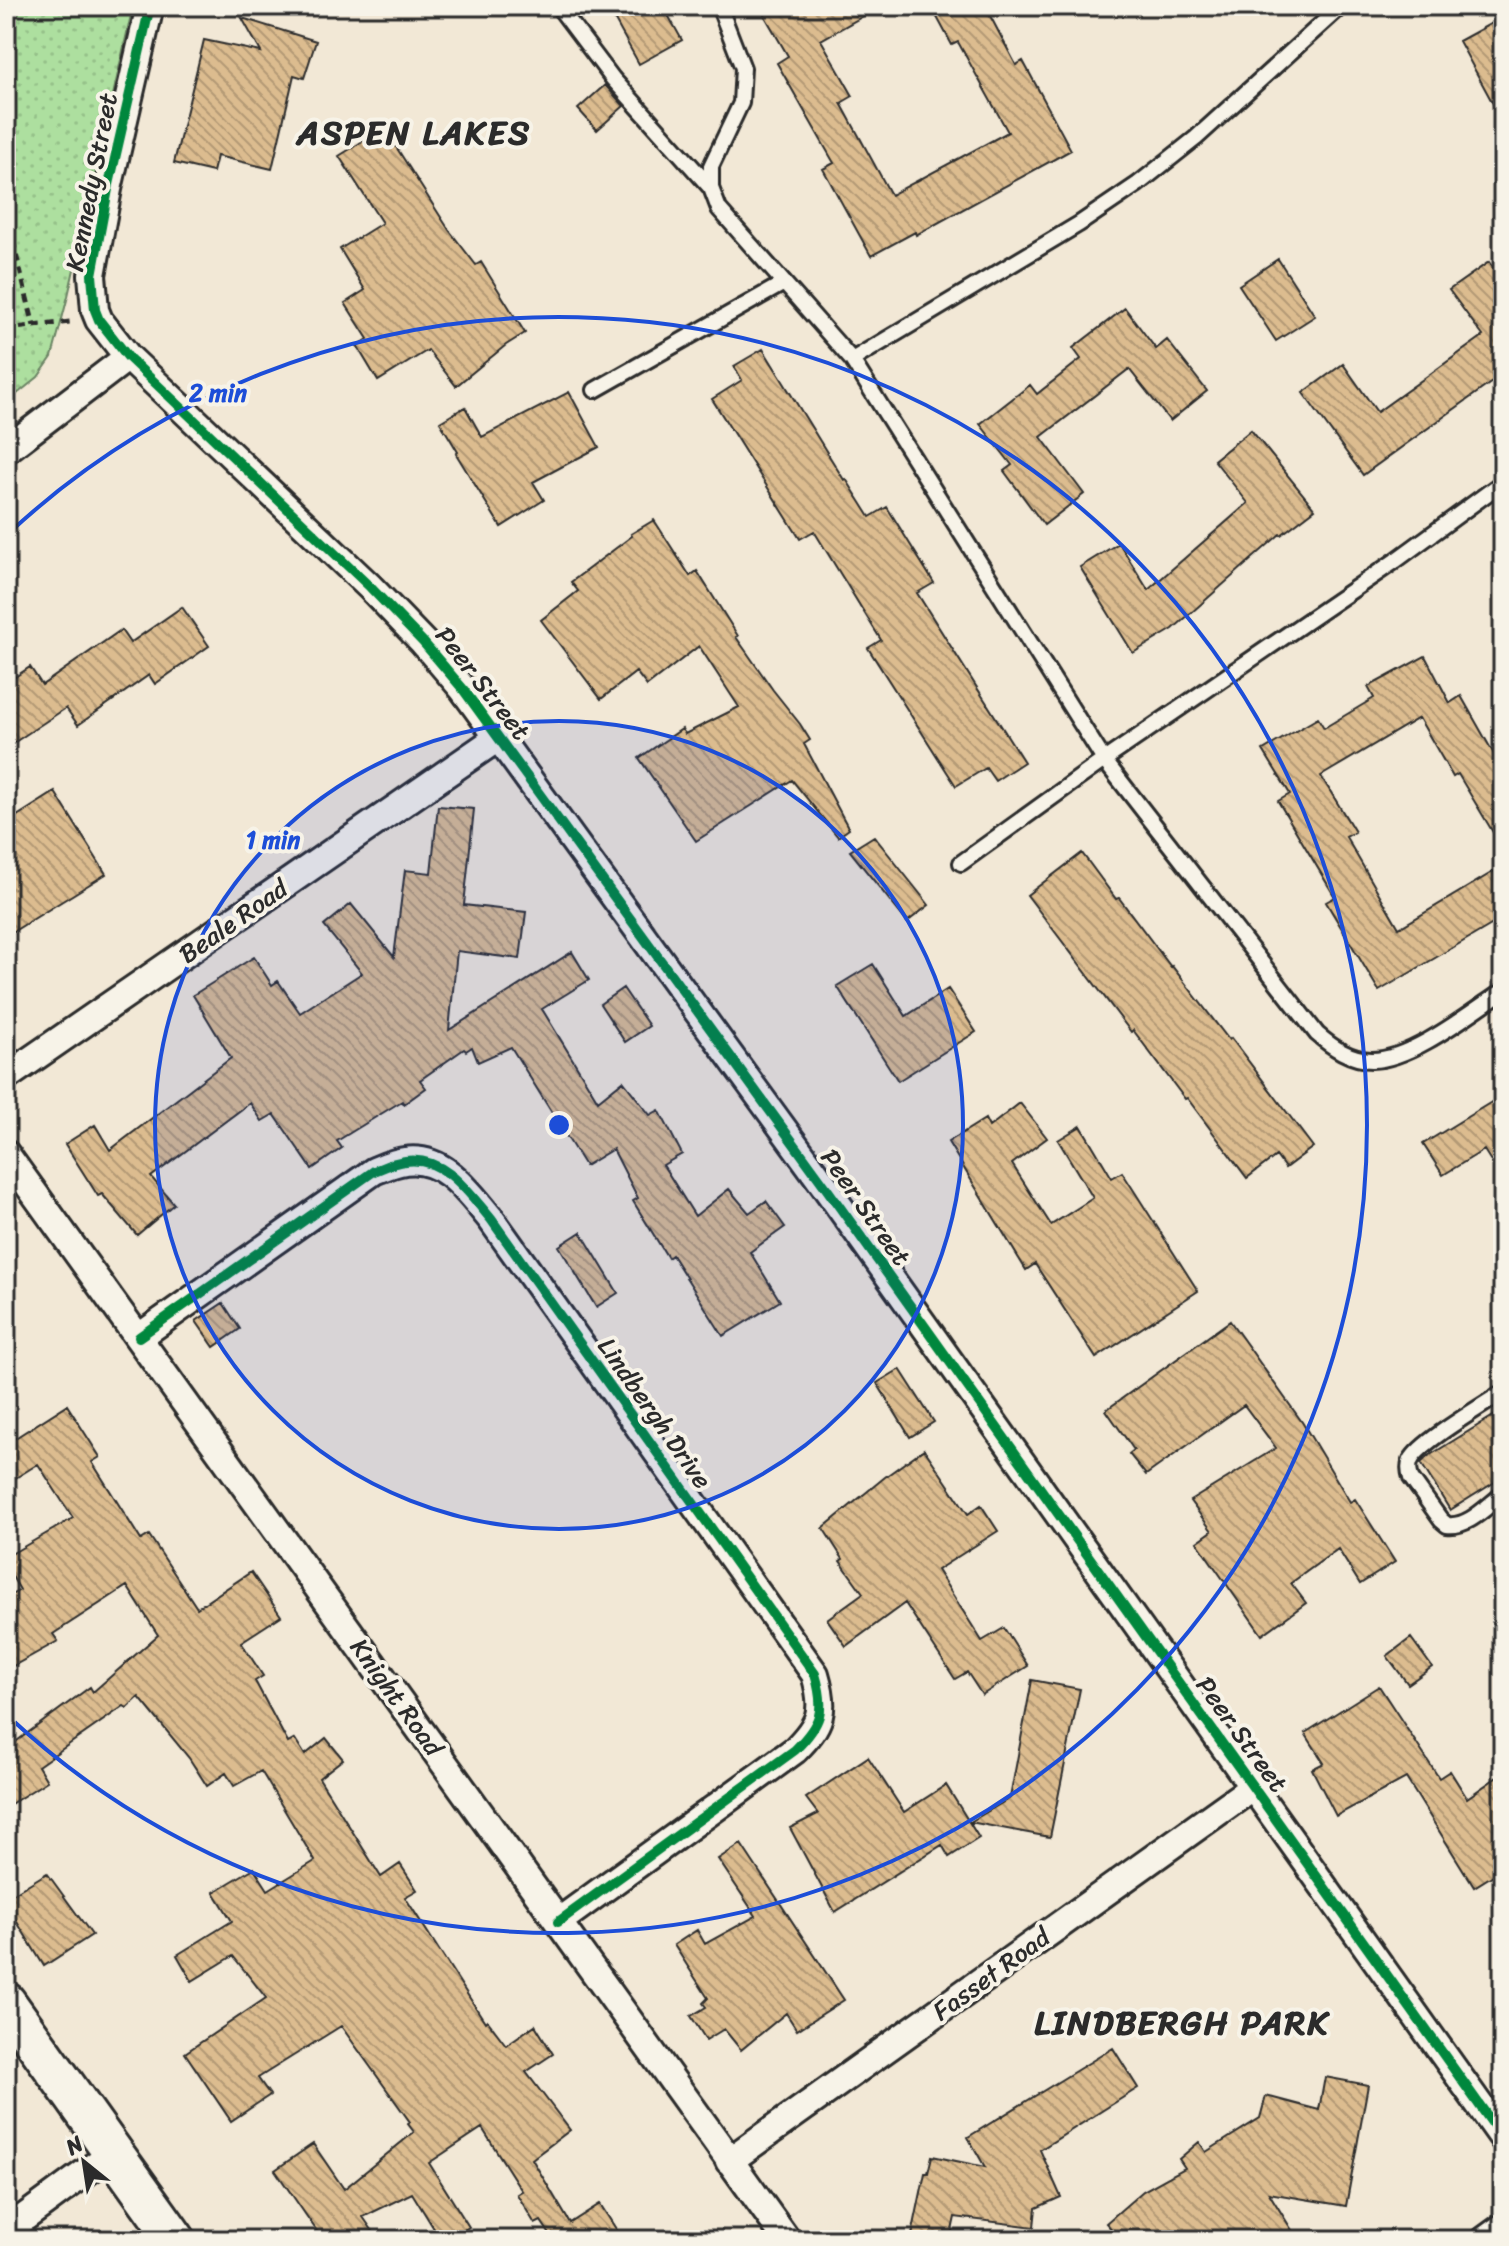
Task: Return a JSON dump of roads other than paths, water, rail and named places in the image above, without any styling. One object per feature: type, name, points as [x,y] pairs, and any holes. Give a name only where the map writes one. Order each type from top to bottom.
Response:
[{"type":"street","name":"Kennedy Street","points":[[128,357],[99,320],[93,300],[92,275],[108,189],[150,6]]},
{"type":"street","points":[[6,450],[128,357]]},
{"type":"street","name":"Peer Street","points":[[128,357],[370,587],[463,689],[815,1173],[1503,2138]]},
{"type":"street","name":"Beale Road","points":[[6,1077],[499,737]]},
{"type":"street","name":"Knight Road","points":[[6,1154],[787,2240]]},
{"type":"street","name":"Lindbergh Drive","points":[[139,1337],[374,1171],[406,1160],[432,1163],[456,1179],[491,1219],[815,1674],[821,1694],[820,1713],[813,1732],[795,1750],[558,1922]]},
{"type":"street","name":"Fasset Road","points":[[729,2161],[1253,1787]]},
{"type":"street","points":[[6,2002],[176,2240]]},
{"type":"street","points":[[6,2231],[112,2153]]},
{"type":"street","points":[[1485,2240],[1503,2227]]},
{"type":"lane","points":[[558,6],[613,79],[711,188]]},
{"type":"lane","points":[[719,6],[743,68],[741,103],[711,166],[711,188],[719,209],[852,360],[1104,760],[1317,1034],[1334,1048],[1353,1057],[1373,1060],[1400,1053],[1438,1035],[1503,991]]},
{"type":"lane","points":[[852,360],[1079,224],[1138,184],[1196,138],[1337,10]]},
{"type":"lane","points":[[595,390],[784,283]]},
{"type":"lane","points":[[961,863],[1104,760],[1383,570],[1503,482]]},
{"type":"lane","points":[[1503,1392],[1423,1446],[1410,1461],[1409,1471],[1441,1520],[1451,1526],[1469,1520],[1503,1494]]},
{"type":"district","name":"ASPEN LAKES","points":[[414,133]]},
{"type":"district","name":"LINDBERGH PARK","points":[[1182,2023]]}]
